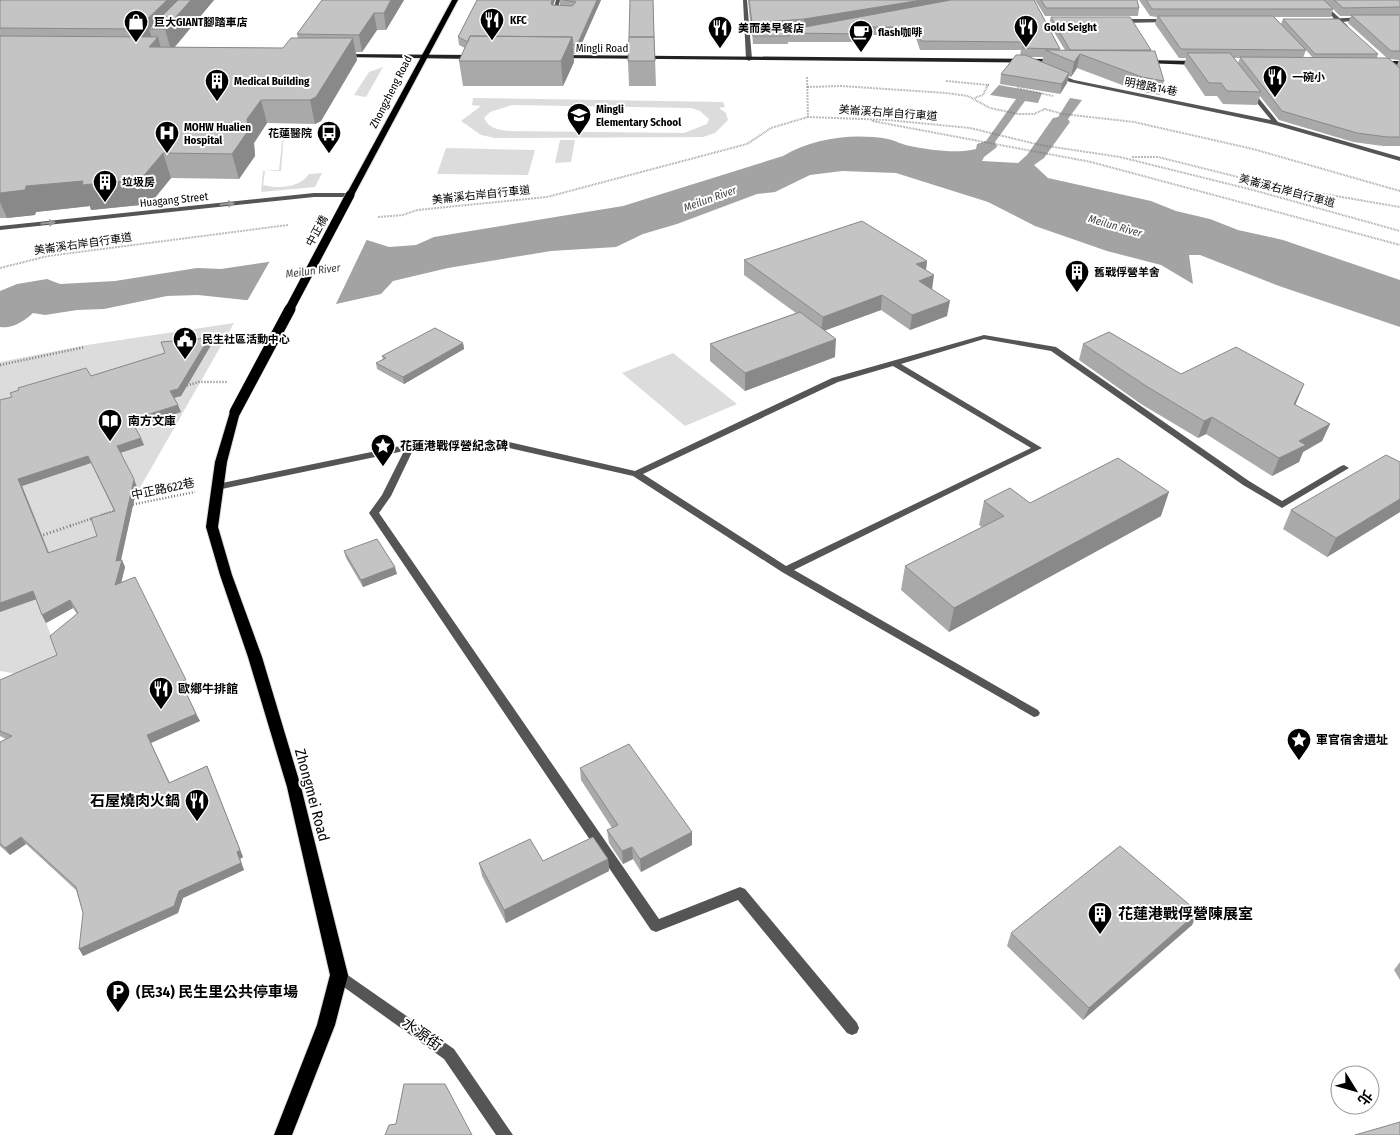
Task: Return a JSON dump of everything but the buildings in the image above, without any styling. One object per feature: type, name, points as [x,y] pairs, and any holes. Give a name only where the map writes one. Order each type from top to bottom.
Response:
[{"type":"main road","name":"Zhongzheng Road","points":[[350,195],[455,0]]},
{"type":"main road","name":"中正橋","points":[[221,462],[235,412],[350,195]]},
{"type":"main road","name":"Zhongmei Road","points":[[221,462],[212,527],[226,575],[255,657],[294,787],[339,975],[326,1025],[283,1135]]},
{"type":"street","points":[[558,0],[554,10],[573,10]]},
{"type":"street","points":[[745,0],[749,58]]},
{"type":"street","points":[[1317,0],[1352,32]]},
{"type":"street","points":[[1319,22],[1366,19]]},
{"type":"street","points":[[1111,21],[1178,21]]},
{"type":"street","points":[[1130,21],[1135,28]]},
{"type":"street","points":[[747,35],[757,34]]},
{"type":"street","points":[[1155,55],[1159,62]]},
{"type":"street","points":[[336,56],[477,57]]},
{"type":"street","name":"Mingli Road","points":[[552,57],[1066,61]]},
{"type":"street","points":[[1376,60],[1384,63],[1400,63]]},
{"type":"street","points":[[1026,62],[1041,68]]},
{"type":"street","points":[[1142,62],[1203,63]]},
{"type":"street","points":[[1384,63],[1394,72]]},
{"type":"street","name":"明禮路14巷","points":[[1049,72],[1072,81],[1276,123],[1400,159]]},
{"type":"street","points":[[1247,87],[1276,123]]},
{"type":"street","name":"Huagang Street","points":[[0,228],[314,195],[350,195]]},
{"type":"street","points":[[636,474],[835,380],[984,337],[1053,349],[1246,483],[1282,505],[1344,468]]},
{"type":"street","points":[[786,570],[1038,448],[894,363]]},
{"type":"street","points":[[217,487],[410,447],[500,443],[636,474],[786,570],[1034,713]]},
{"type":"street","points":[[410,447],[386,496],[374,513],[656,926],[740,893],[852,1028]]},
{"type":"street","name":"水源街","points":[[339,975],[449,1054],[505,1135]]},
{"type":"path","points":[[807,74],[808,117]]},
{"type":"path","points":[[973,99],[983,95],[988,85]]},
{"type":"path","points":[[807,87],[841,86],[946,92],[973,99],[990,108],[1018,114],[1034,114],[1045,109],[1063,114],[1134,122],[1253,149],[1400,191]]},
{"type":"path","name":"美崙溪右岸自行車道","points":[[378,217],[402,215],[417,210],[547,197],[747,144],[771,128],[808,117],[862,119],[970,128],[1040,145],[1120,157],[1253,190],[1400,231]]},
{"type":"path","points":[[862,119],[1091,162],[1400,245]]},
{"type":"path","points":[[1132,157],[1158,157],[1266,184],[1400,207]]},
{"type":"path","name":"美崙溪右岸自行車道","points":[[0,268],[48,256],[288,225]]},
{"type":"path","points":[[0,365],[85,348]]},
{"type":"path","points":[[181,388],[199,382],[250,382]]},
{"type":"path","name":"中正路622巷","points":[[36,538],[132,504],[217,487]]},
{"type":"shaded area","points":[[383,67],[366,97],[354,95],[369,72]]},
{"type":"shaded area","points":[[473,98],[723,102],[725,107],[719,108],[726,113],[728,120],[715,133],[703,137],[495,138],[481,135],[461,121],[481,106],[472,105]],"holes":[[[512,105],[691,108],[700,111],[709,119],[707,124],[684,133],[507,131],[493,128],[484,118],[490,112]]]},
{"type":"shaded area","points":[[288,131],[312,132],[284,134],[281,171],[265,171],[263,185],[282,187],[294,185],[305,179],[309,174],[322,173],[315,187],[261,192],[263,171],[279,170],[283,134]]},
{"type":"shaded area","points":[[560,140],[575,140],[571,162],[555,163]]},
{"type":"shaded area","points":[[446,148],[535,150],[528,175],[437,174]]},
{"type":"shaded area","points":[[234,323],[137,493],[109,565],[79,606],[45,619],[52,639],[142,604],[30,676],[0,671],[0,362],[87,345]]},
{"type":"shaded area","points":[[673,353],[737,404],[685,426],[622,373]]},
{"type":"water","name":"Meilun River","points":[[999,85],[1042,93],[1038,103],[1025,101],[995,142],[997,147],[984,157],[982,161],[1018,163],[1027,155],[1053,118],[1058,117],[1070,98],[1082,100],[1068,119],[1070,122],[1044,158],[1034,165],[1048,178],[1151,201],[1176,211],[1210,219],[1238,230],[1283,240],[1400,280],[1400,327],[1279,286],[1200,255],[1189,255],[1193,284],[1161,265],[1107,251],[1035,226],[988,202],[896,173],[842,171],[810,175],[775,192],[757,194],[677,224],[643,234],[616,247],[551,251],[448,268],[393,281],[381,294],[336,304],[245,300],[198,295],[167,296],[104,309],[77,310],[45,315],[33,313],[14,326],[0,327],[0,291],[17,284],[47,279],[60,284],[115,281],[197,268],[221,269],[268,262],[367,240],[389,247],[416,245],[434,237],[623,206],[783,156],[807,145],[834,138],[874,137],[943,151],[976,149],[977,144],[986,141],[1016,99],[990,95]]},
{"type":"pier","points":[[368,237],[335,306],[246,303],[271,259]]},
{"type":"place","name":"KFC","points":[[492,41]]},
{"type":"place","name":"巨大GIANT腳踏車店","points":[[136,43]]},
{"type":"place","name":"Gold Seight","points":[[1026,48]]},
{"type":"place","name":"美而美早餐店","points":[[720,49]]},
{"type":"place","name":"flash咖啡","points":[[861,53]]},
{"type":"place","name":"一碗小","points":[[1275,98]]},
{"type":"place","name":"Medical Building","points":[[217,102]]},
{"type":"place","name":"Mingli Elementary School","points":[[579,136]]},
{"type":"place","name":"MOHW Hualien Hospital","points":[[167,154]]},
{"type":"place","name":"花蓮醫院","points":[[329,154]]},
{"type":"place","name":"垃圾房","points":[[105,203]]},
{"type":"place","name":"舊戰俘營羊舍","points":[[1077,293]]},
{"type":"place","name":"民生社區活動中心","points":[[185,360]]},
{"type":"place","name":"南方文庫","points":[[110,442]]},
{"type":"place","name":"花蓮港戰俘營紀念碑","points":[[383,467]]},
{"type":"place","name":"歐鄉牛排館","points":[[161,710]]},
{"type":"place","name":"軍官宿舍遺址","points":[[1299,761]]},
{"type":"place","name":"石屋燒肉火鍋","points":[[197,822]]},
{"type":"place","name":"花蓮港戰俘營陳展室","points":[[1100,935]]},
{"type":"place","name":"(民34) 民生里公共停車場","points":[[118,1013]]}]
